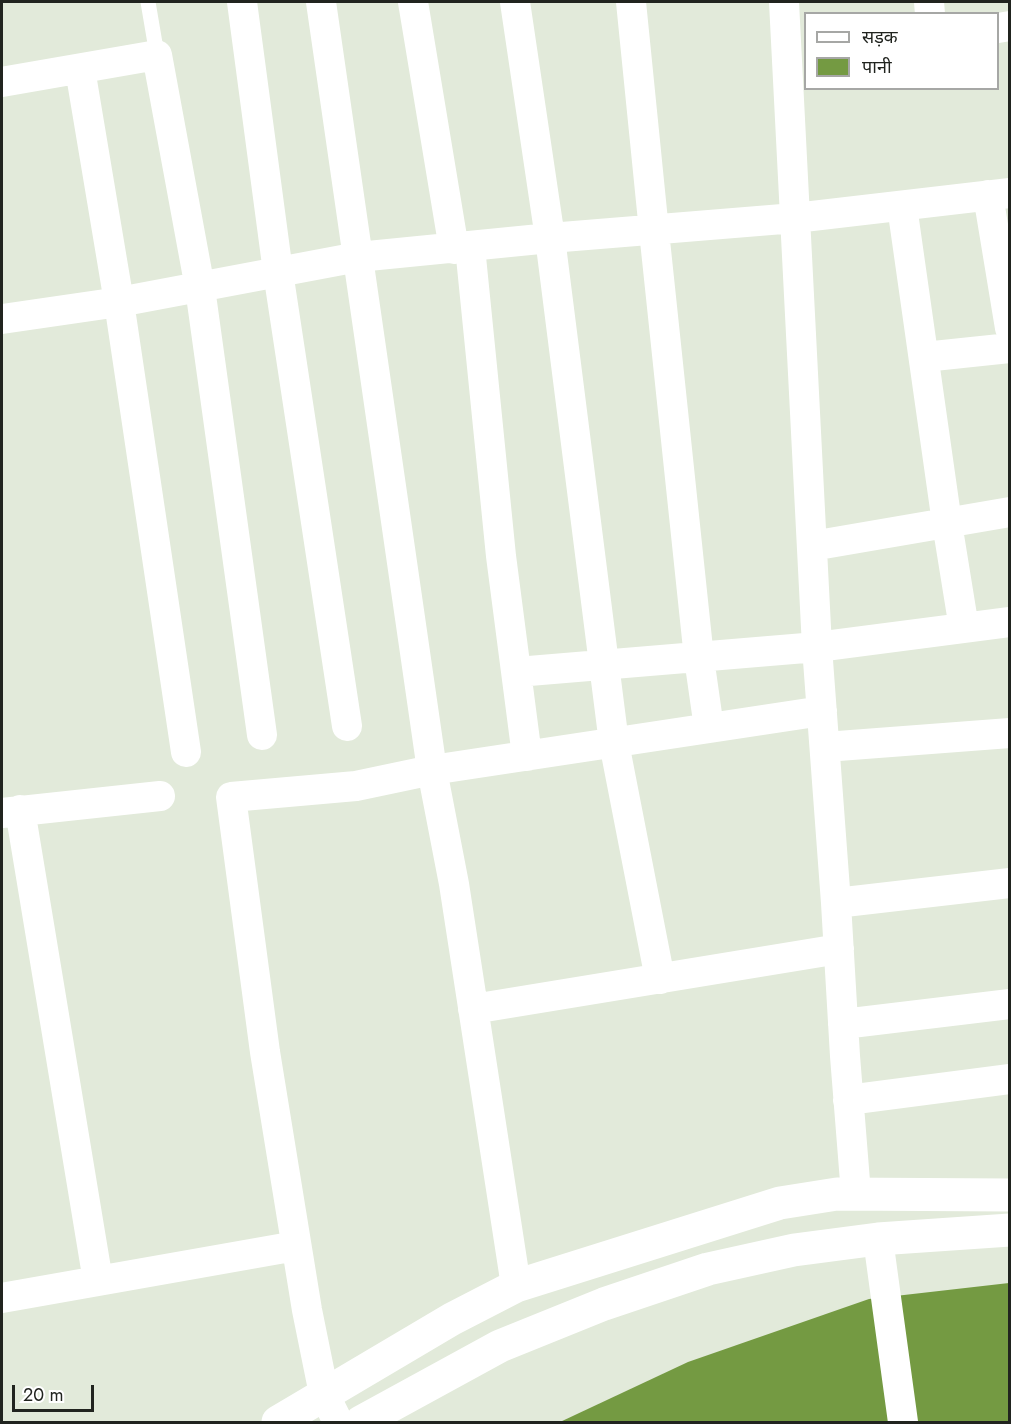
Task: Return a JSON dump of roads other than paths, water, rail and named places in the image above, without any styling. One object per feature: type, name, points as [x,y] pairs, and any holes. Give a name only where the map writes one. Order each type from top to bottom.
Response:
[{"type":"street","points":[[242,2],[278,272],[347,726]]},
{"type":"street","points":[[321,2],[432,770],[454,884],[516,1286]]},
{"type":"street","points":[[413,2],[462,248],[526,756]]},
{"type":"street","points":[[516,2],[550,238],[614,743],[660,979]]},
{"type":"street","points":[[631,2],[699,658],[709,728]]},
{"type":"street","points":[[784,2],[797,55],[795,218],[817,647],[856,1194]]},
{"type":"street","points":[[2,82],[157,56],[200,288],[262,735]]},
{"type":"street","points":[[80,69],[119,302],[186,752]]},
{"type":"street","points":[[2,319],[200,288],[358,257],[550,238],[795,218],[999,194],[1010,328]]},
{"type":"street","points":[[902,206],[964,628]]},
{"type":"street","points":[[924,357],[1010,348]]},
{"type":"street","points":[[812,546],[1010,512]]},
{"type":"street","points":[[517,672],[817,647],[1010,622]]},
{"type":"street","points":[[338,1422],[324,1394],[296,1246],[266,1052],[231,797],[356,786],[432,770],[822,711]]},
{"type":"street","points":[[825,747],[1010,733]]},
{"type":"street","points":[[98,1281],[10,811],[160,796]]},
{"type":"street","points":[[836,903],[1010,883]]},
{"type":"street","points":[[474,1009],[839,949]]},
{"type":"street","points":[[843,1024],[1010,1004]]},
{"type":"street","points":[[848,1100],[1010,1079]]},
{"type":"street","points":[[278,1422],[452,1319],[516,1286],[780,1203],[837,1194],[1010,1195]]},
{"type":"street","points":[[361,1422],[500,1346],[604,1304],[708,1269],[794,1250],[878,1239],[1010,1230]]},
{"type":"street","points":[[878,1239],[903,1422]]},
{"type":"street","points":[[2,1298],[296,1246]]},
{"type":"lane","points":[[148,2],[157,56]]},
{"type":"water","points":[[1009,1283],[1009,1422],[560,1422],[688,1362],[869,1299]]}]
